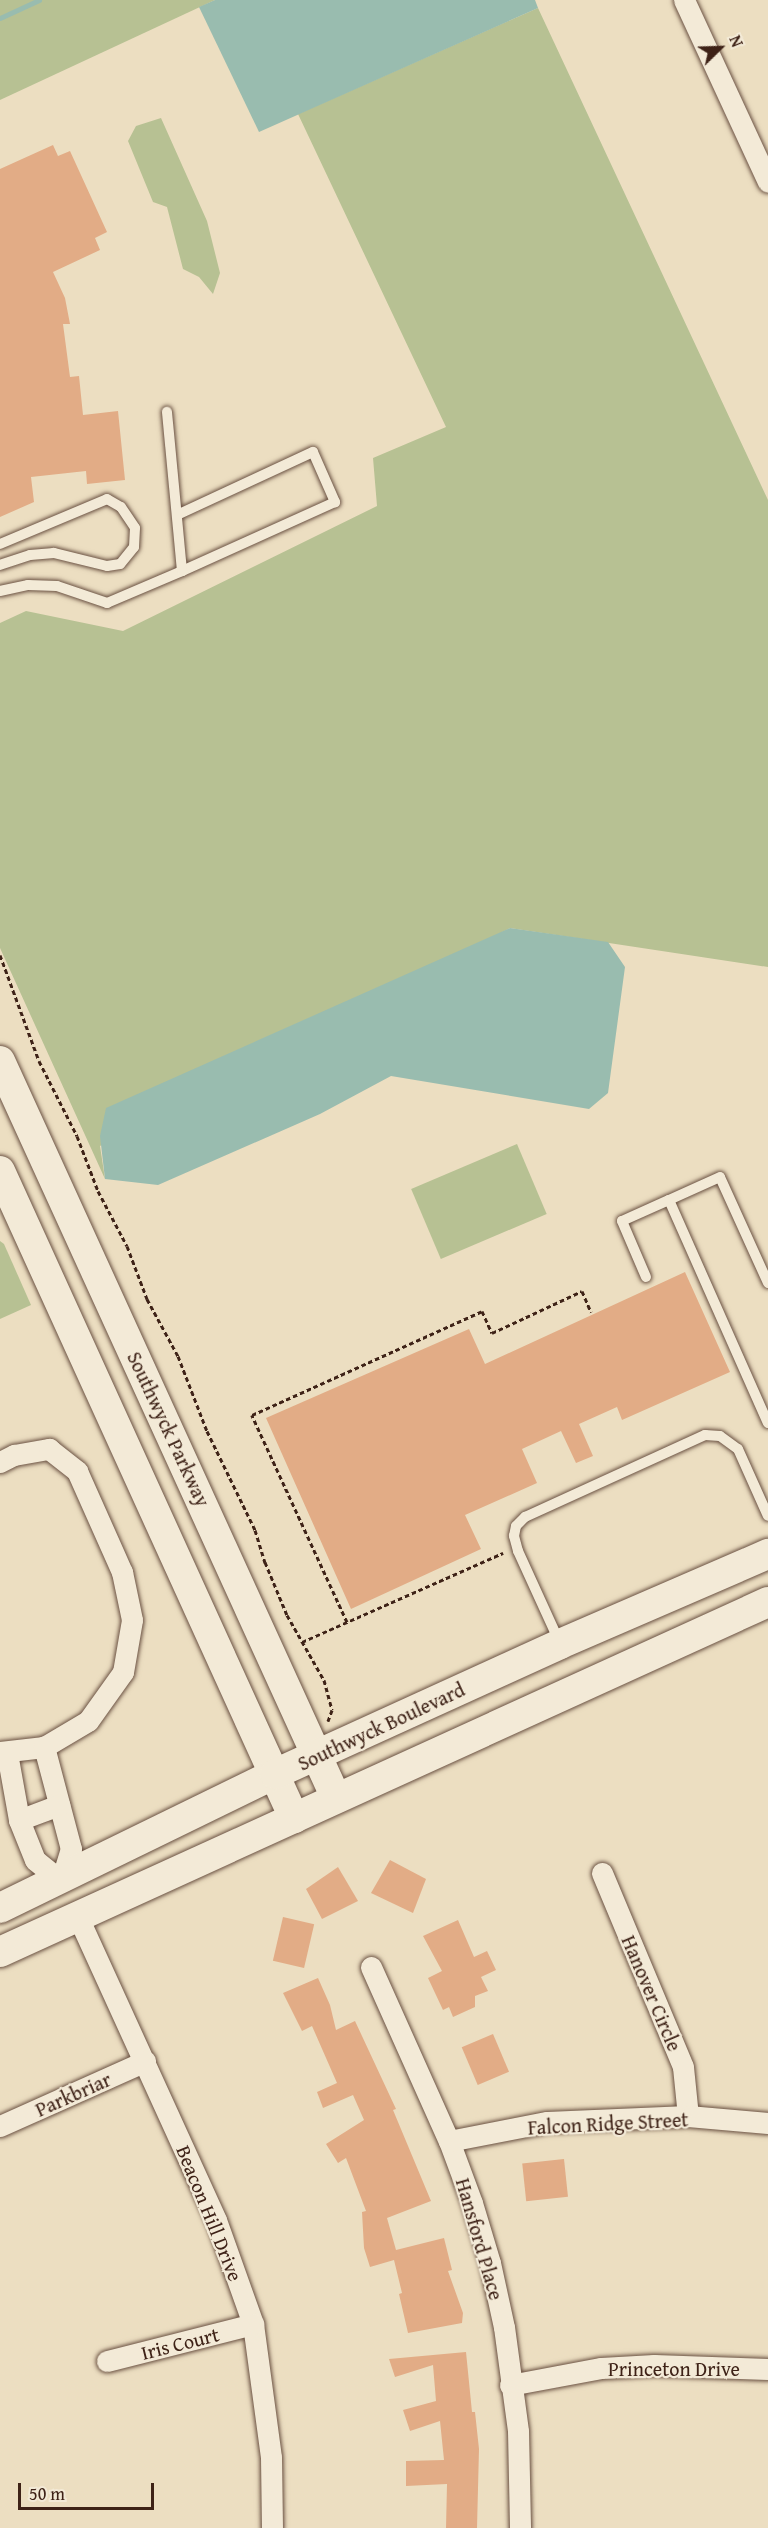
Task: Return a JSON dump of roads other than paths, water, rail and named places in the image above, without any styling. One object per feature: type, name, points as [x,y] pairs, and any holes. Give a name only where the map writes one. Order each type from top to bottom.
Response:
[{"type":"street","points":[[684,0],[768,182]]},
{"type":"street","name":"Southwyck Parkway","points":[[0,1061],[336,1798]]},
{"type":"street","points":[[0,1171],[294,1818]]},
{"type":"street","points":[[117,1425],[159,1406]]},
{"type":"street","points":[[0,1462],[14,1455],[49,1449],[77,1471],[122,1572],[132,1620],[123,1672],[88,1720],[44,1747],[4,1752],[18,1820],[35,1860],[61,1881],[78,1917]]},
{"type":"street","name":"Southwyck Boulevard","points":[[0,1908],[61,1881],[275,1774],[560,1644],[768,1554]]},
{"type":"street","points":[[0,1952],[768,1602]]},
{"type":"street","points":[[560,1644],[580,1689]]},
{"type":"street","points":[[44,1747],[71,1849],[61,1881]]},
{"type":"street","points":[[18,1820],[59,1805]]},
{"type":"street","name":"Hanover Circle","points":[[602,1873],[683,2067],[688,2116]]},
{"type":"street","name":"Beacon Hill Drive","points":[[78,1917],[216,2220],[253,2324],[271,2457],[272,2528]]},
{"type":"street","name":"Hansford Place","points":[[371,1966],[449,2141],[472,2203],[490,2263],[504,2327],[518,2431],[520,2528]]},
{"type":"street","name":"Parkbriar","points":[[0,2126],[145,2061]]},
{"type":"street","name":"Falcon Ridge Street","points":[[449,2141],[547,2122],[688,2116],[768,2123]]},
{"type":"street","name":"Iris Court","points":[[107,2361],[253,2324]]},
{"type":"street","name":"Princeton Drive","points":[[510,2385],[601,2368],[643,2365],[768,2369]]},
{"type":"lane","points":[[167,412],[182,571]]},
{"type":"lane","points":[[0,591],[28,585],[57,586],[107,603],[335,502],[313,452],[177,515]]},
{"type":"lane","points":[[0,544],[107,499],[121,507],[135,528],[134,547],[120,564],[107,566],[54,553],[30,555],[0,565]]},
{"type":"lane","points":[[646,1277],[622,1221],[720,1177],[768,1283]]},
{"type":"lane","points":[[669,1200],[768,1423]]},
{"type":"lane","points":[[560,1644],[517,1547],[514,1536],[516,1526],[525,1517],[705,1435],[720,1436],[738,1449],[768,1516]]},
{"type":"waterway","points":[[0,18],[39,0]]}]
